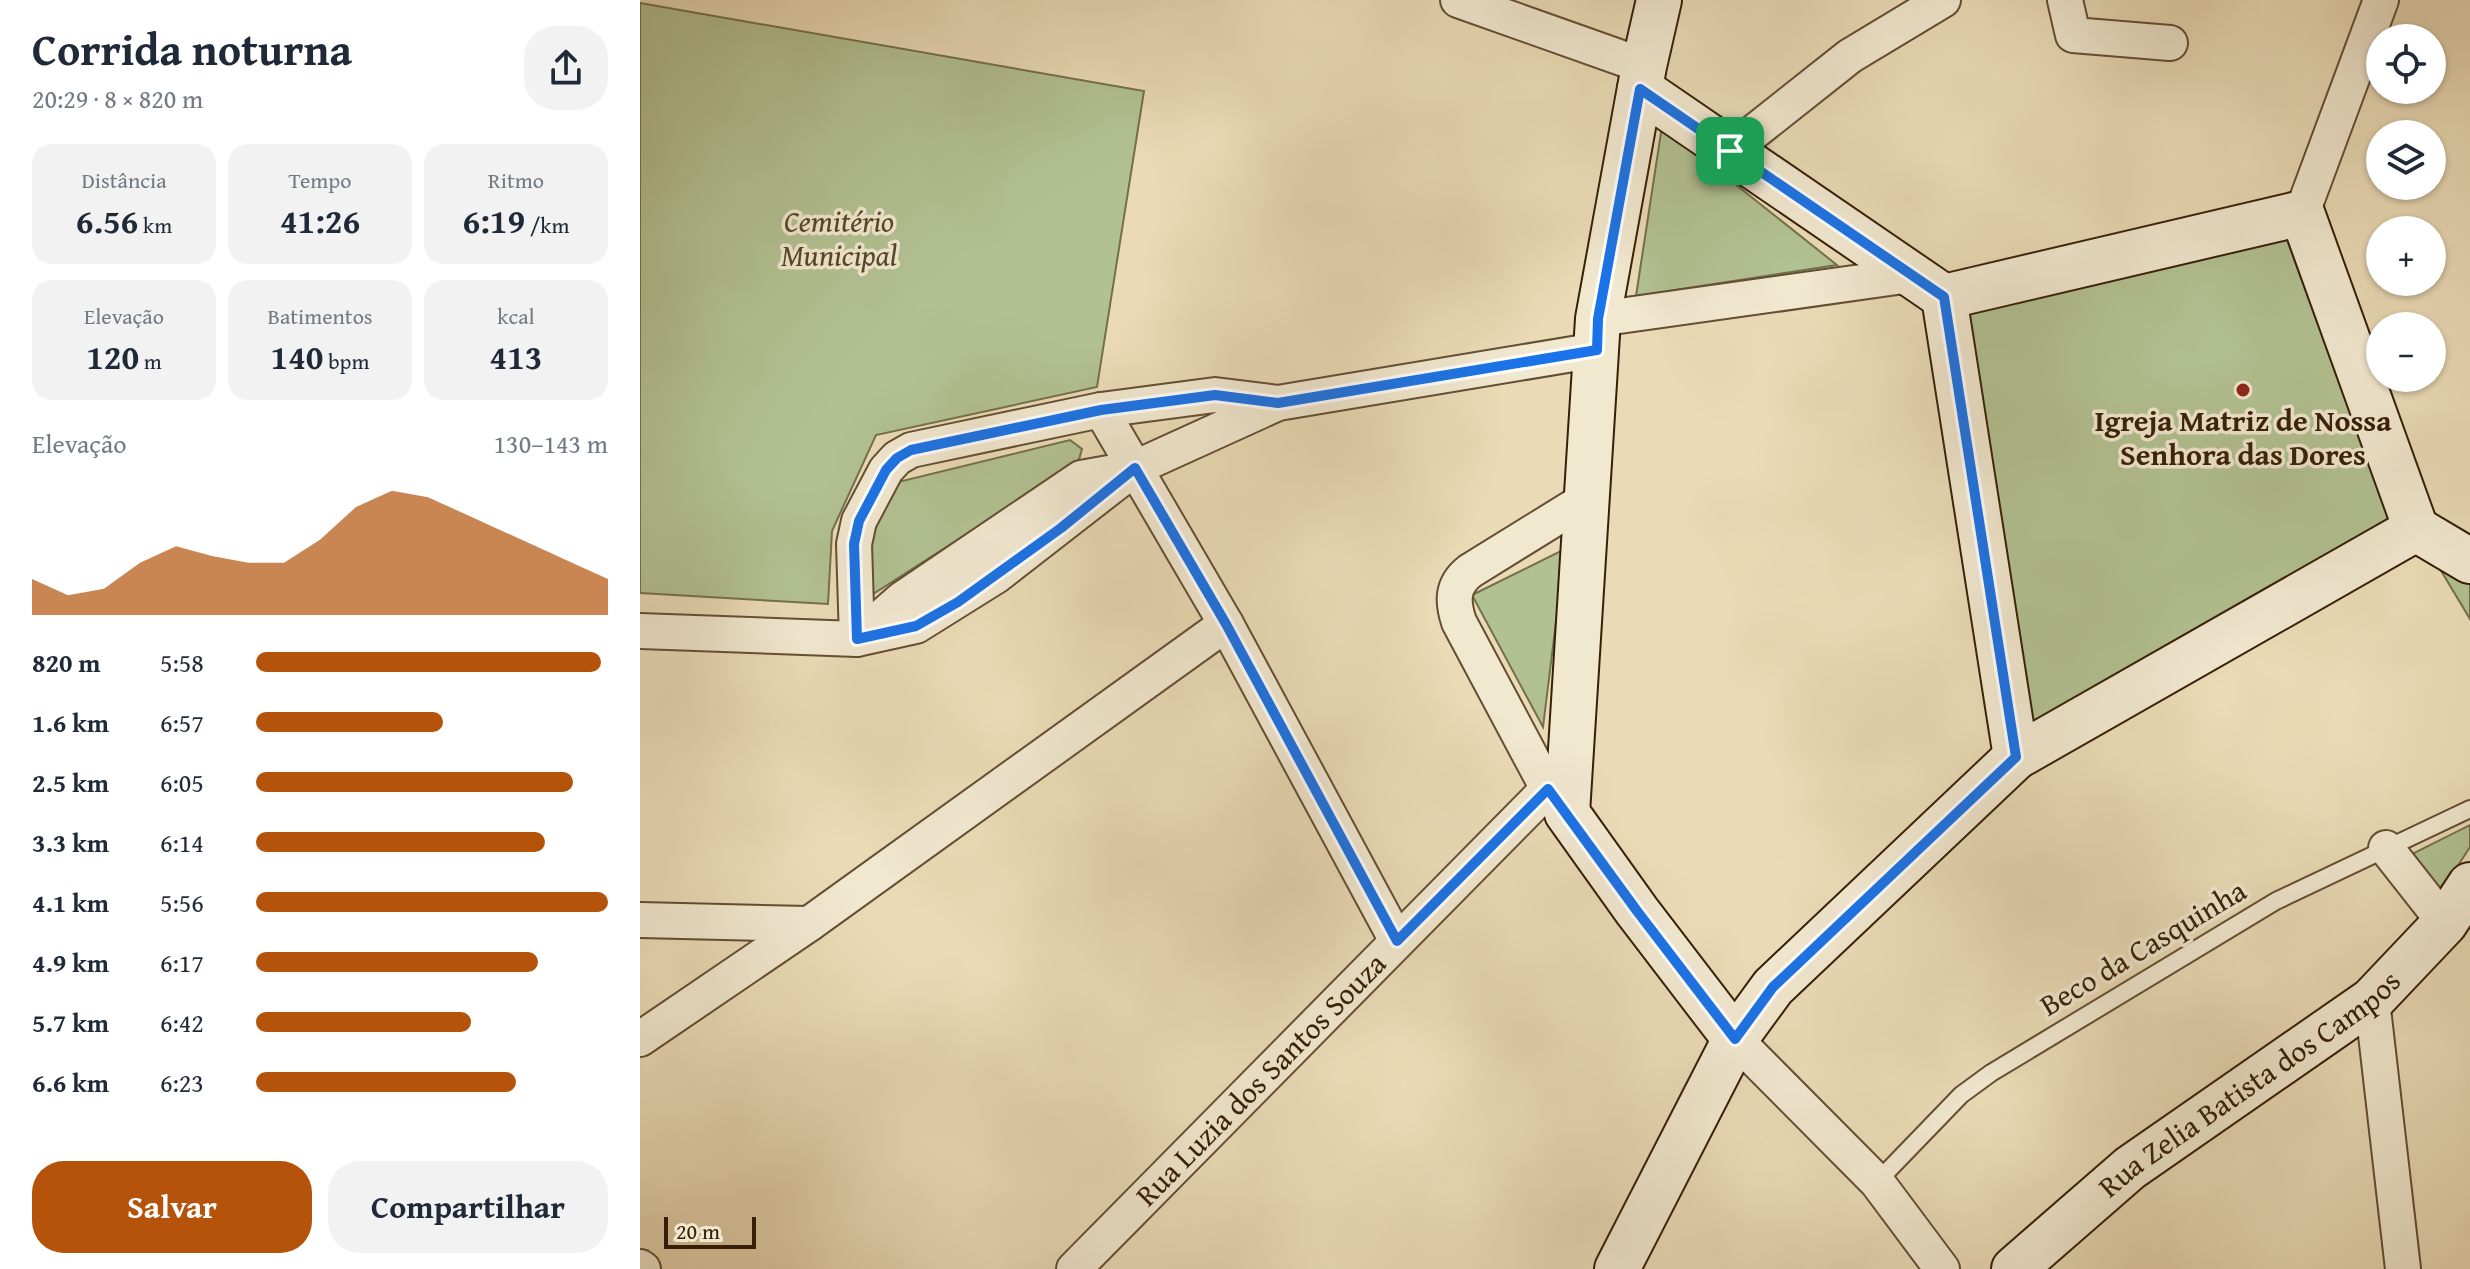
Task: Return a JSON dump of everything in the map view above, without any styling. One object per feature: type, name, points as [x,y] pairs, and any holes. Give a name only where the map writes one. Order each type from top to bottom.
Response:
[{"type":"street","points":[[1458,0],[1642,78],[1730,151],[1928,286],[2016,757]]},
{"type":"street","points":[[1558,801],[1588,498],[1598,334],[1642,78],[1659,0]]},
{"type":"street","points":[[1730,151],[1850,56],[1943,0]]},
{"type":"street","points":[[2065,0],[2073,35],[2170,43]]},
{"type":"street","points":[[2381,0],[2302,213],[2416,529],[2470,561]]},
{"type":"street","points":[[640,631],[857,639],[916,626],[958,602],[1061,528],[1135,468],[1278,403],[1598,334],[1928,286],[2302,213]]},
{"type":"street","points":[[857,639],[854,544],[859,521],[886,470],[897,458],[911,450],[1101,410],[1215,395],[1278,403]]},
{"type":"street","points":[[1101,410],[1226,624],[1397,941]]},
{"type":"street","points":[[1588,498],[1461,578],[1454,593],[1459,622],[1558,801],[1637,911],[1735,1039],[1877,1182],[1942,1269]]},
{"type":"street","points":[[1617,1269],[1735,1039],[1773,987],[2016,757],[2416,529]]},
{"type":"street","points":[[640,1039],[809,924],[1226,624]]},
{"type":"street","name":"Rua Luzia dos Santos Souza","points":[[1074,1269],[1397,941],[1558,801]]},
{"type":"street","points":[[2386,848],[2445,923]]},
{"type":"street","name":"Rua Zelia Batista dos Campos","points":[[2014,1269],[2130,1168],[2372,1000],[2445,923],[2470,885]]},
{"type":"street","points":[[640,920],[809,924]]},
{"type":"street","points":[[2372,1000],[2403,1269]]},
{"type":"lane","name":"Beco da Casquinha","points":[[1877,1182],[1961,1095],[1991,1073],[2276,901],[2470,809]]},
{"type":"green space","name":"Cemitério Municipal","points":[[640,3],[1144,91],[1097,387],[876,435],[832,531],[828,604],[640,593]]},
{"type":"green space","points":[[1662,126],[1837,265],[1636,296]]},
{"type":"green space","points":[[2287,240],[2391,521],[2031,724],[1961,312]]},
{"type":"green space","points":[[1070,440],[1082,449],[1078,463],[873,594],[865,548],[894,483]]},
{"type":"green space","points":[[1565,549],[1543,727],[1472,595]]},
{"type":"green space","points":[[2434,559],[2470,580],[2470,619]]},
{"type":"green space","points":[[2470,825],[2470,847],[2439,895],[2408,856]]},
{"type":"place","name":"Igreja Matriz de Nossa Senhora das Dores","points":[[2243,390]]},
{"type":"route","points":[[1640,89],[1730,151],[1944,297],[2016,757],[1773,987],[1735,1039],[1548,789],[1397,941],[1226,624],[1135,468],[1061,528],[958,602],[916,626],[857,639],[854,544],[859,521],[886,470],[897,458],[911,450],[1101,410],[1215,395],[1278,403],[1597,350],[1598,319],[1640,89]]}]
